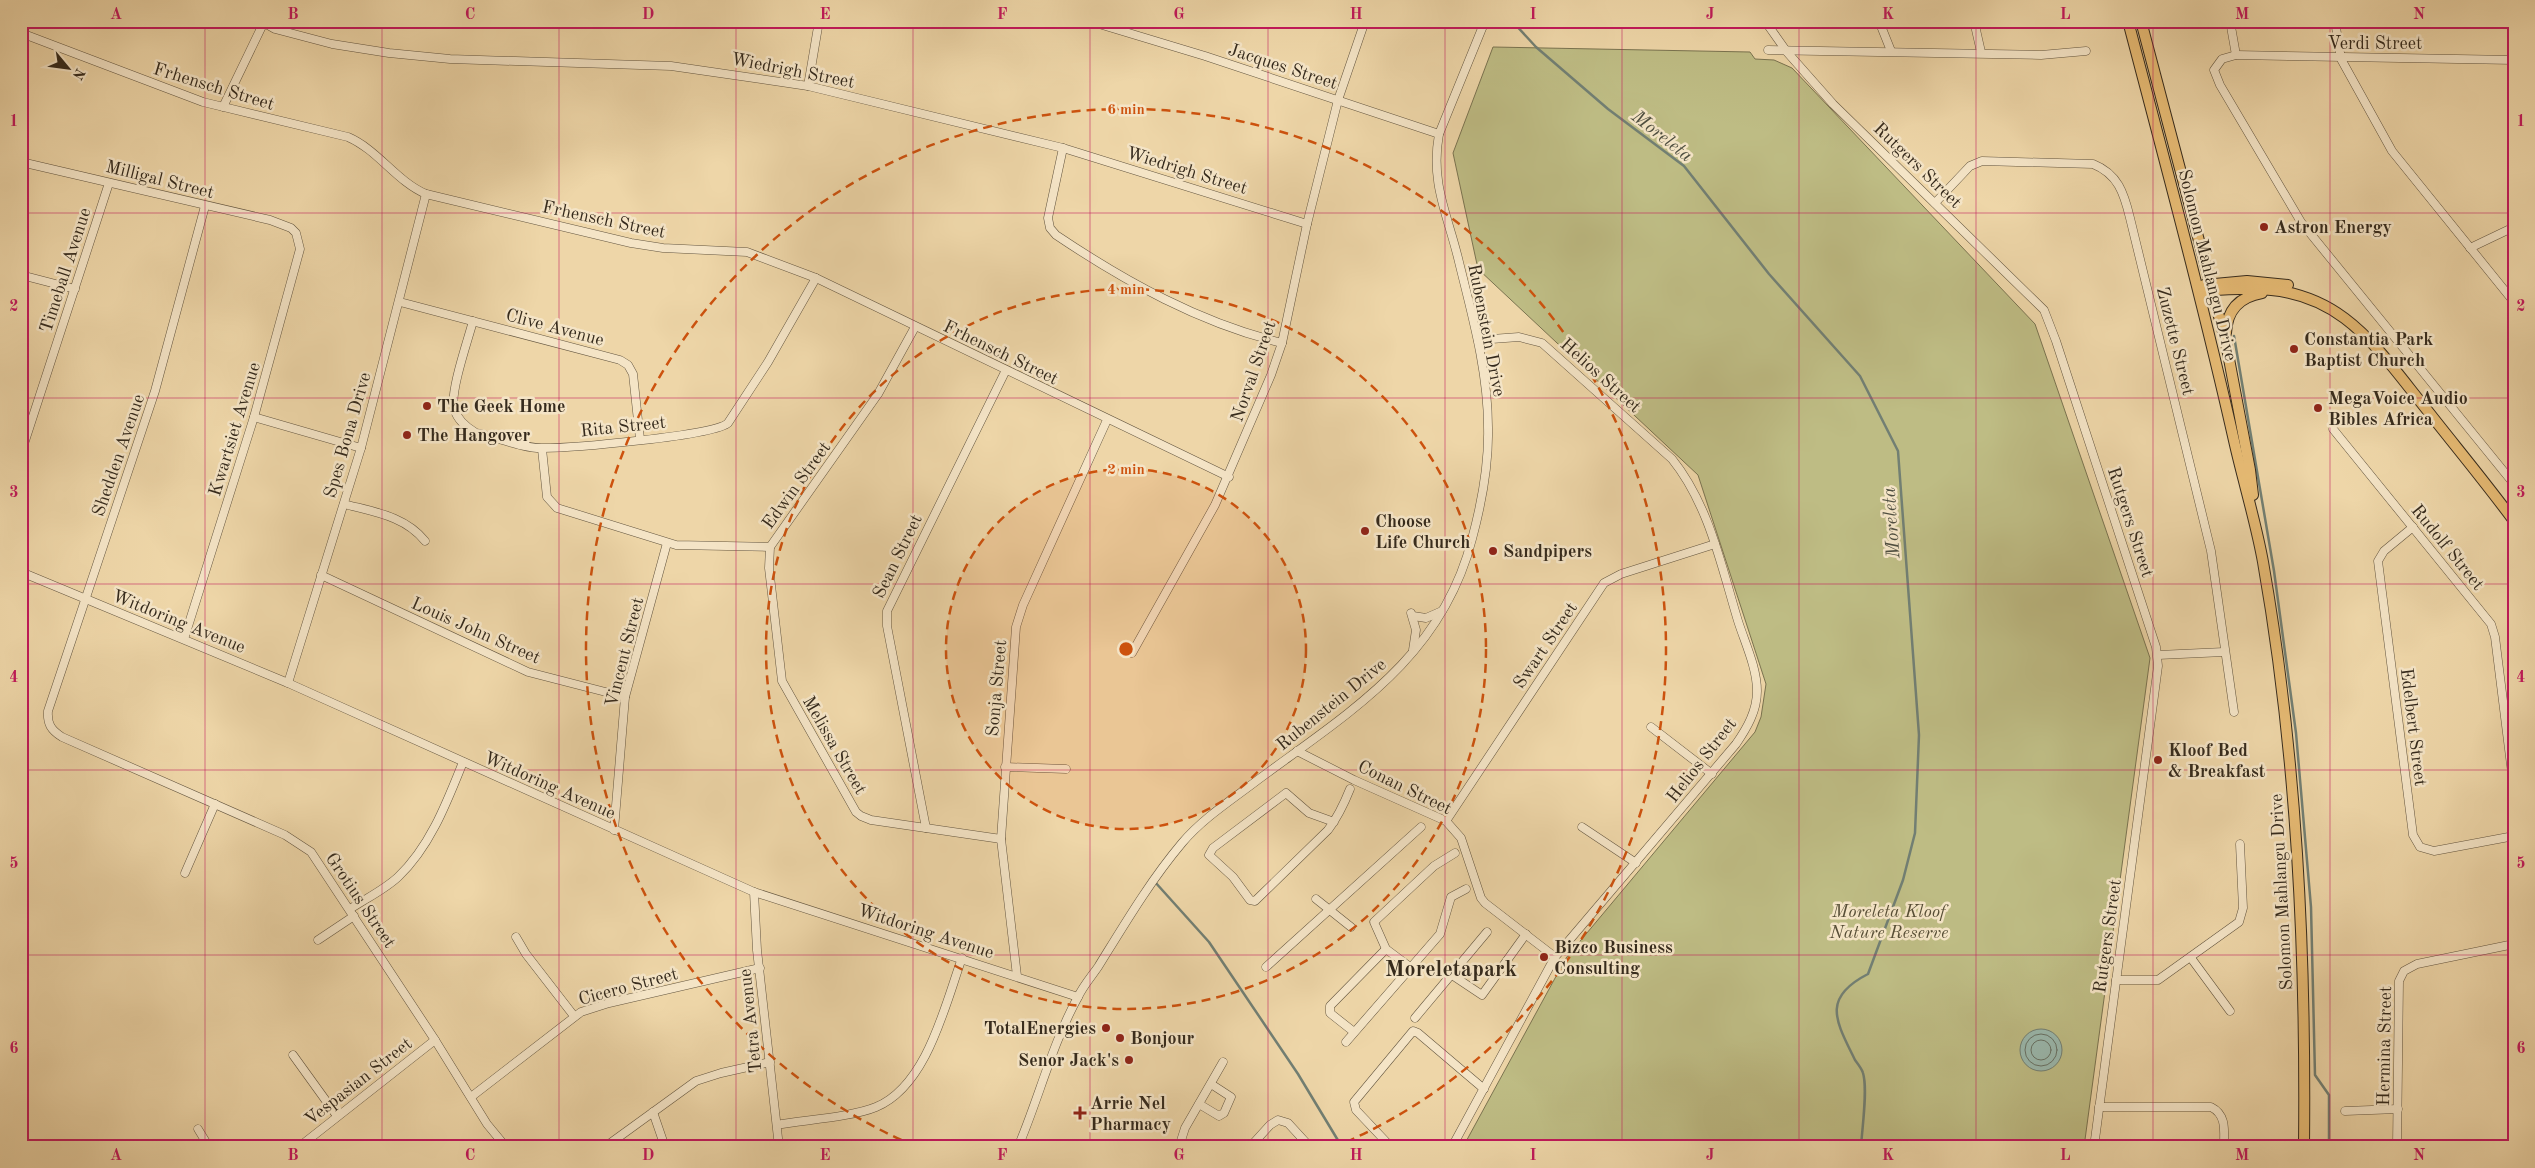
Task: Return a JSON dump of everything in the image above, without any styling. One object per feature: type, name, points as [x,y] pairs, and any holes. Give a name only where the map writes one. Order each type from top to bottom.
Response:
[{"type":"main road","name":"Solomon Mahlangu Drive","points":[[2128,21],[2199,290],[2241,470],[2255,518]]},
{"type":"main road","name":"Solomon Mahlangu Drive","points":[[2142,21],[2226,344],[2250,470],[2255,518],[2278,663],[2294,813],[2302,936],[2304,1147]]},
{"type":"main road","points":[[2199,290],[2257,281],[2276,283],[2309,291],[2344,310],[2362,327],[2514,521]]},
{"type":"main road","points":[[2210,287],[2262,288],[2283,291],[2326,305],[2372,342]]},
{"type":"main road","points":[[2226,344],[2227,319],[2236,303],[2254,294],[2283,291]]},
{"type":"street","points":[[808,86],[819,21]]},
{"type":"street","name":"Jacques Street","points":[[1089,21],[1205,56],[1439,134]]},
{"type":"street","name":"Norval Street","points":[[1132,653],[1229,478],[1282,343],[1307,224],[1338,100],[1365,21]]},
{"type":"street","name":"Rubenstein Drive","points":[[1018,1147],[1078,997],[1142,898],[1181,844],[1210,815],[1379,689],[1412,655],[1444,609],[1456,584],[1472,541],[1480,504],[1487,455],[1487,403],[1478,340],[1455,247],[1439,194],[1435,171],[1439,134],[1485,21]]},
{"type":"street","name":"Rutgers Street","points":[[1765,21],[1787,52],[1827,98],[2037,301],[2049,320],[2158,655],[2094,1147]]},
{"type":"street","points":[[1878,21],[1891,51]]},
{"type":"street","points":[[1974,21],[1981,52]]},
{"type":"street","points":[[2230,21],[2236,56],[2227,57],[2217,63],[2214,70],[2216,77],[2301,222],[2514,484]]},
{"type":"street","points":[[2334,21],[2341,58],[2392,151],[2514,302]]},
{"type":"street","points":[[223,107],[262,22]]},
{"type":"street","name":"Wiedrigh Street","points":[[262,22],[332,44],[389,53],[450,59],[671,66],[808,86],[1063,148],[1307,224]]},
{"type":"street","name":"Frhensch Street","points":[[21,33],[180,94],[223,107],[348,137],[365,146],[408,183],[426,194],[631,244],[663,248],[747,252],[816,278],[1229,478]]},
{"type":"street","points":[[1768,50],[1787,52],[1981,52],[2041,55],[2086,51]]},
{"type":"street","name":"Verdi Street","points":[[2236,56],[2514,60]]},
{"type":"street","points":[[1063,148],[1048,218],[1050,228],[1056,235],[1109,270],[1171,303],[1242,332],[1282,343]]},
{"type":"street","name":"Milligal Street","points":[[21,162],[270,220],[291,228]]},
{"type":"street","name":"Zuzette Street","points":[[1934,203],[1970,166],[1982,162],[2093,164],[2109,172],[2119,184],[2128,209],[2212,551],[2224,652],[2234,712]]},
{"type":"street","name":"Timeball Avenue","points":[[21,453],[109,183]]},
{"type":"street","name":"Spes Bona Drive","points":[[288,683],[360,448],[400,302],[426,194]]},
{"type":"street","name":"Shedden Avenue","points":[[48,711],[155,391],[205,206]]},
{"type":"street","name":"Kwartsiet Avenue","points":[[184,639],[254,417],[300,249],[296,233],[291,228]]},
{"type":"street","points":[[2470,248],[2514,228]]},
{"type":"street","points":[[21,275],[75,289]]},
{"type":"street","name":"Rita Street","points":[[473,321],[453,400],[458,417],[463,424],[476,433],[542,449],[704,432],[718,429],[728,423],[768,362],[816,278]]},
{"type":"street","name":"Clive Avenue","points":[[400,302],[616,358],[625,362],[633,374],[640,439]]},
{"type":"street","name":"Edwin Street","points":[[542,449],[547,497],[552,505],[561,510],[667,543],[686,546],[770,547],[878,394],[915,327]]},
{"type":"street","name":"Helios Street","points":[[1452,1147],[1555,957],[1712,774],[1747,728],[1756,703],[1757,691],[1753,669],[1715,544],[1696,494],[1672,459],[1542,343],[1528,338],[1478,340]]},
{"type":"street","name":"Sean Street","points":[[926,828],[887,626],[887,612],[1006,370]]},
{"type":"street","points":[[254,417],[360,448]]},
{"type":"street","name":"Sonja Street","points":[[1017,976],[1000,839],[1017,619],[1107,420]]},
{"type":"street","name":"Rudolf Street","points":[[2333,429],[2487,618],[2494,631],[2514,789]]},
{"type":"street","points":[[344,504],[398,519],[416,530],[425,541]]},
{"type":"street","name":"Edelbert Street","points":[[2413,527],[2384,551],[2378,561],[2412,835],[2420,848],[2434,851],[2514,836]]},
{"type":"street","name":"Vincent Street","points":[[614,830],[625,697],[667,543]]},
{"type":"street","name":"Swart Street","points":[[1446,822],[1604,583],[1621,574],[1715,544]]},
{"type":"street","name":"Melissa Street","points":[[770,547],[769,568],[780,676],[787,692],[861,816],[1000,839]]},
{"type":"street","name":"Witdoring Avenue","points":[[21,572],[288,683],[754,892],[1078,997]]},
{"type":"street","name":"Louis John Street","points":[[321,575],[528,672],[625,697]]},
{"type":"street","points":[[1412,655],[1416,630],[1412,614],[1426,618],[1444,609]]},
{"type":"street","points":[[2158,655],[2224,652]]},
{"type":"street","name":"Grotius Street","points":[[48,711],[49,725],[54,732],[62,737],[285,835],[302,845],[318,860],[491,1130],[506,1147]]},
{"type":"street","points":[[1651,727],[1712,774]]},
{"type":"street","name":"Conan Street","points":[[1297,751],[1354,780],[1446,822],[1460,838],[1481,898],[1555,957]]},
{"type":"street","points":[[318,940],[399,876],[437,822],[464,762]]},
{"type":"street","points":[[1005,767],[1066,769]]},
{"type":"street","points":[[1334,822],[1309,813],[1286,794],[1213,848],[1209,856],[1233,877],[1253,902],[1323,836],[1334,822],[1350,789]]},
{"type":"street","points":[[184,869],[213,803]]},
{"type":"street","points":[[1266,967],[1421,826]]},
{"type":"street","points":[[1582,828],[1636,863]]},
{"type":"street","points":[[2116,980],[2158,980],[2191,958],[2241,919],[2243,908],[2240,844]]},
{"type":"street","points":[[1410,968],[1386,949],[1375,927],[1375,921],[1434,866],[1455,853]]},
{"type":"street","points":[[1346,1042],[1440,934],[1451,897],[1466,889]]},
{"type":"street","name":"Tetra Avenue","points":[[754,892],[760,968],[780,1147]]},
{"type":"street","points":[[1316,899],[1351,927]]},
{"type":"street","points":[[1415,1018],[1487,932]]},
{"type":"street","points":[[1452,975],[1482,995],[1526,934]]},
{"type":"street","points":[[516,937],[526,954],[574,1016]]},
{"type":"street","name":"Hermina Street","points":[[2397,1147],[2399,981],[2404,971],[2417,964],[2514,944]]},
{"type":"street","points":[[1354,1032],[1330,1013],[1330,1006],[1386,949]]},
{"type":"street","points":[[777,1125],[869,1109],[887,1100],[901,1088],[922,1063],[962,958]]},
{"type":"street","points":[[2191,958],[2230,1011]]},
{"type":"street","name":"Cicero Street","points":[[470,1097],[574,1016],[591,1008],[760,968]]},
{"type":"street","points":[[1391,1147],[1356,1110],[1354,1102],[1413,1031],[1418,1032],[1484,1088]]},
{"type":"street","name":"Vespasian Street","points":[[299,1147],[435,1040]]},
{"type":"street","points":[[293,1055],[337,1116]]},
{"type":"street","points":[[605,1147],[696,1081],[720,1073],[770,1062]]},
{"type":"street","points":[[1179,1147],[1185,1128],[1223,1062]]},
{"type":"street","points":[[1199,1104],[1219,1116],[1224,1114],[1231,1097],[1211,1084]]},
{"type":"street","points":[[2099,1107],[2202,1107],[2218,1111],[2222,1118],[2224,1147]]},
{"type":"street","points":[[2345,1111],[2398,1109]]},
{"type":"street","points":[[653,1112],[665,1147]]},
{"type":"street","points":[[1250,1147],[1270,1125],[1278,1120],[1288,1123],[1310,1147]]},
{"type":"street","points":[[198,1129],[209,1147]]},
{"type":"green space","name":"Moreleta Kloof Nature Reserve","points":[[1493,47],[1750,52],[1755,59],[1774,60],[1792,68],[2035,324],[2150,658],[2084,1147],[1463,1147],[1566,958],[1755,732],[1761,717],[1766,684],[1698,475],[1478,269],[1453,153]]},
{"type":"water","points":[[2045,1029],[2053,1032],[2059,1038],[2062,1050],[2059,1062],[2053,1068],[2037,1071],[2029,1068],[2023,1062],[2020,1046],[2023,1038],[2029,1032]]},
{"type":"waterway","name":"Moreleta","points":[[1512,21],[1536,47],[1608,109],[1684,166],[1769,274],[1860,376],[1898,451],[1919,735],[1915,833],[1903,880],[1868,974],[1853,983],[1843,992],[1838,1001],[1838,1022],[1848,1046],[1860,1066],[1864,1080],[1865,1099],[1861,1147]]},
{"type":"waterway","points":[[2234,336],[2274,571],[2296,733],[2311,907],[2315,1075],[2329,1095],[2329,1147]]},
{"type":"waterway","points":[[1155,882],[1209,942],[1298,1074],[1342,1147]]},
{"type":"place","name":"Astron Energy","points":[[2264,227]]},
{"type":"place","name":"Constantia Park Baptist Church","points":[[2294,349]]},
{"type":"place","name":"The Geek Home","points":[[427,406]]},
{"type":"place","name":"MegaVoice Audio Bibles Africa","points":[[2318,408]]},
{"type":"place","name":"The Hangover","points":[[407,435]]},
{"type":"place","name":"Choose Life Church","points":[[1365,531]]},
{"type":"place","name":"Sandpipers","points":[[1493,551]]},
{"type":"place","name":"Kloof Bed & Breakfast","points":[[2158,760]]},
{"type":"place","name":"Bizco Business Consulting","points":[[1544,957]]},
{"type":"place","name":"TotalEnergies","points":[[1106,1028]]},
{"type":"place","name":"Bonjour","points":[[1120,1038]]},
{"type":"place","name":"Senor Jack's","points":[[1129,1060]]},
{"type":"place","name":"Arrie Nel Pharmacy","points":[[1080,1113]]},
{"type":"district","name":"Moreletapark","points":[[1451,968]]}]
